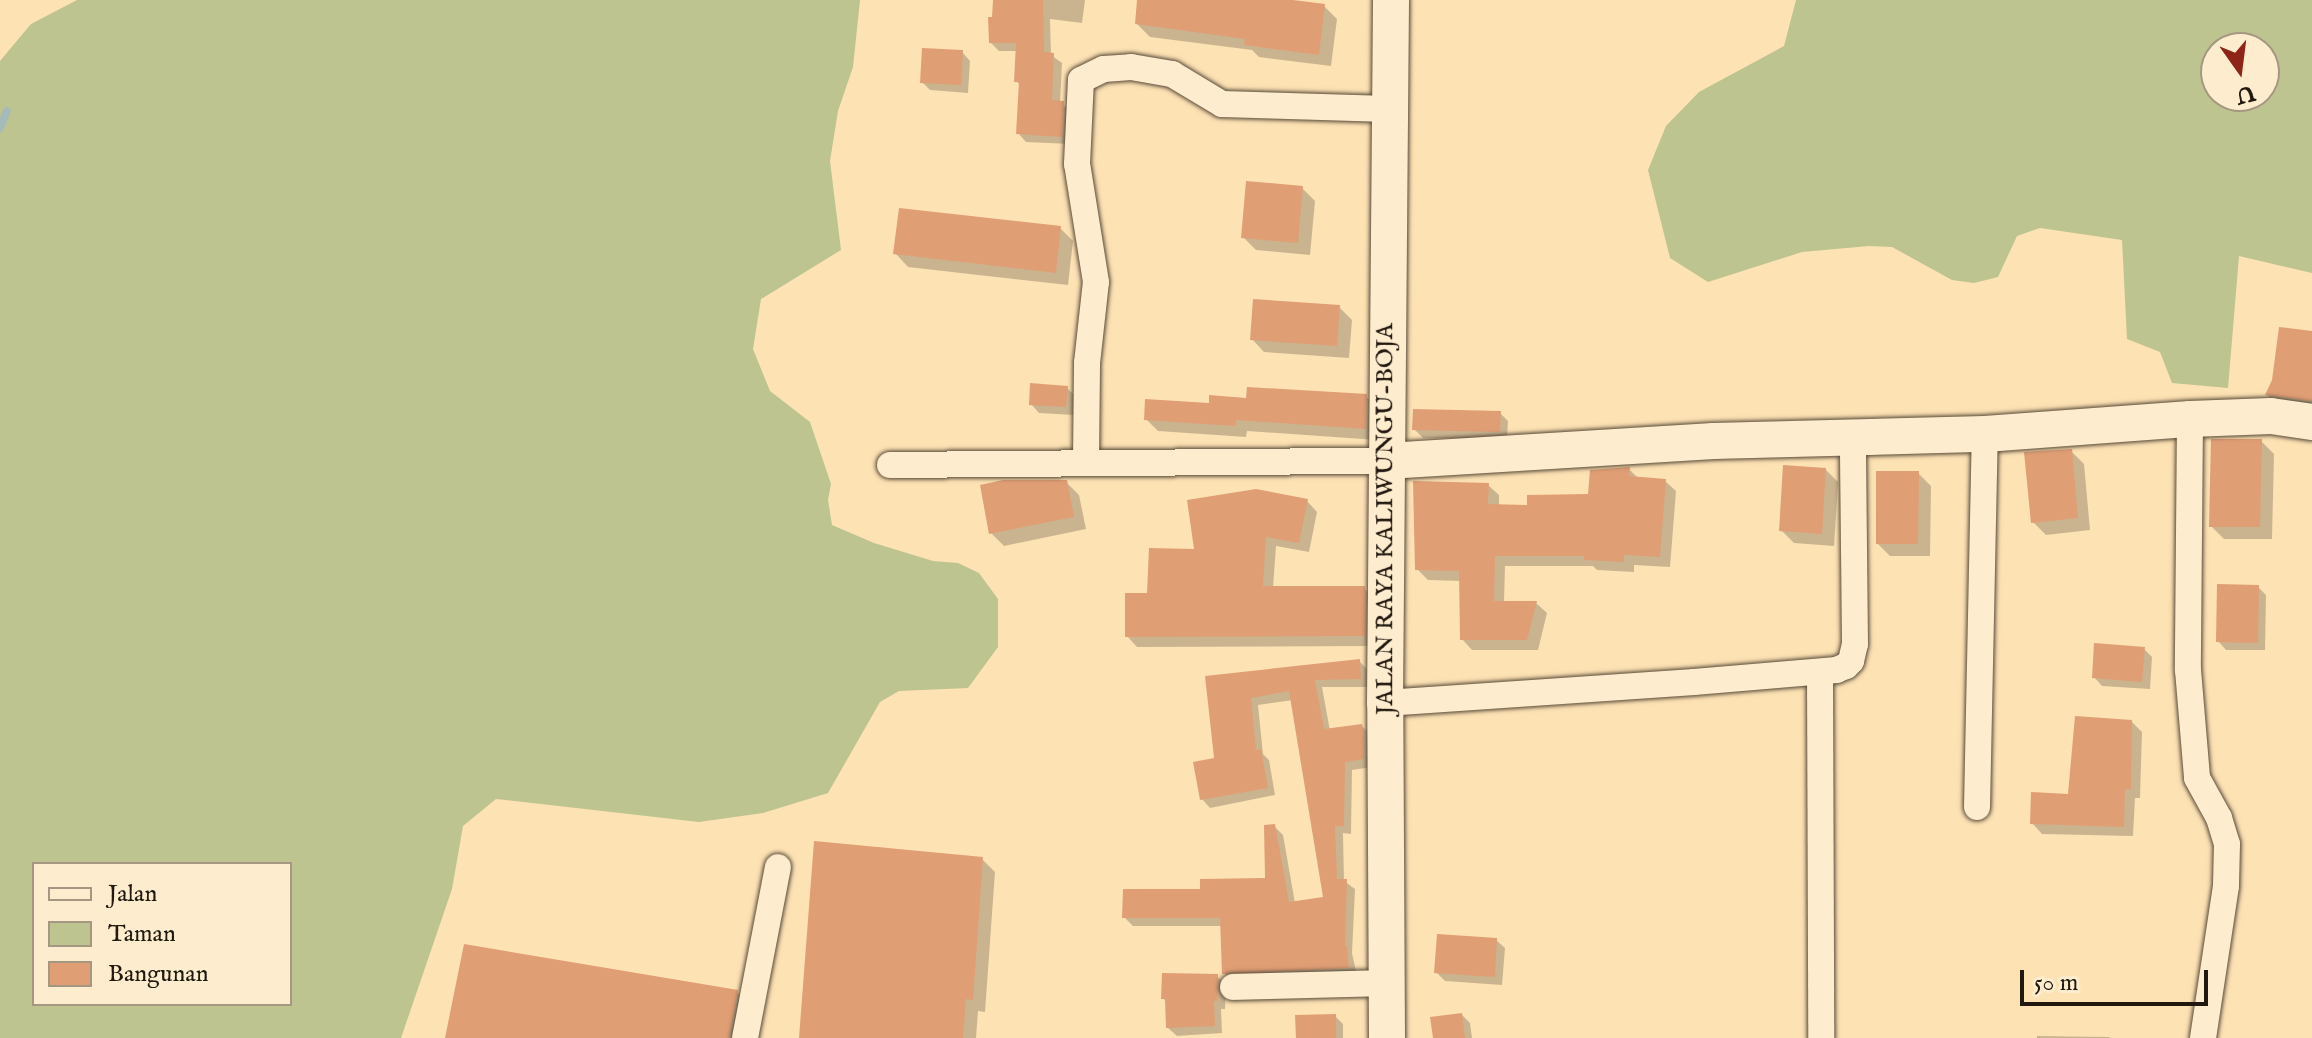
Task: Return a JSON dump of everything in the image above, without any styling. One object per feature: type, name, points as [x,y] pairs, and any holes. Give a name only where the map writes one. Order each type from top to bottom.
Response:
[{"type":"main road","name":"JALAN RAYA KALIWUNGU-BOJA","points":[[1387,1038],[1385,703],[1391,0]]},
{"type":"main road","points":[[1387,461],[1713,441],[1985,434],[2190,419],[2271,416],[2312,422]]},
{"type":"street","points":[[1086,461],[1087,363],[1096,282],[1077,164],[1081,80],[1104,69],[1131,67],[1172,74],[1222,104],[1388,109]]},
{"type":"street","points":[[2190,419],[2188,670],[2197,778],[2219,818],[2227,844],[2226,886],[2203,1038]]},
{"type":"street","points":[[1977,807],[1985,434]]},
{"type":"street","points":[[1385,703],[1820,672],[1846,666],[1854,653],[1853,436]]},
{"type":"street","points":[[890,465],[1086,461],[1387,461]]},
{"type":"street","points":[[1820,672],[1821,1038]]},
{"type":"street","points":[[745,1038],[778,867]]},
{"type":"street","points":[[1233,987],[1385,983]]},
{"type":"green space","points":[[77,0],[860,0],[853,67],[838,111],[830,161],[841,250],[761,299],[753,349],[770,391],[810,422],[831,484],[828,500],[832,525],[874,543],[933,561],[958,563],[979,573],[998,599],[998,647],[968,688],[899,691],[880,702],[828,793],[763,813],[699,822],[496,799],[463,826],[452,889],[401,1038],[0,1038],[0,61],[31,24]]},
{"type":"green space","points":[[1796,0],[2312,0],[2312,273],[2239,256],[2228,388],[2172,383],[2160,352],[2127,339],[2122,240],[2040,228],[2017,236],[1998,277],[1974,283],[1952,280],[1892,247],[1869,246],[1802,252],[1708,282],[1670,258],[1648,170],[1666,126],[1699,92],[1784,46]]},
{"type":"building","points":[[993,0],[1043,0],[1044,52],[1054,53],[1052,100],[1064,101],[1062,137],[1016,134],[1019,82],[1014,82],[1016,43],[989,43],[988,17],[992,17]]},
{"type":"building","points":[[1137,0],[1293,0],[1325,4],[1319,55],[1244,45],[1245,39],[1135,24]]},
{"type":"building","points":[[922,48],[963,50],[961,85],[920,83]]},
{"type":"building","points":[[1246,181],[1303,186],[1298,243],[1241,238]]},
{"type":"building","points":[[899,208],[1061,226],[1056,273],[893,254]]},
{"type":"building","points":[[1253,299],[1340,305],[1337,346],[1250,340]]},
{"type":"building","points":[[2279,327],[2312,331],[2312,401],[2265,395],[2272,380]]},
{"type":"building","points":[[1030,383],[1068,386],[1066,407],[1029,405]]},
{"type":"building","points":[[1247,387],[1367,394],[1366,429],[1236,420],[1235,426],[1144,420],[1145,399],[1209,403],[1209,395],[1246,398]]},
{"type":"building","points":[[1413,409],[1501,411],[1500,432],[1412,430]]},
{"type":"building","points":[[2211,439],[2262,439],[2260,527],[2209,527]]},
{"type":"building","points":[[2072,449],[2078,518],[2031,523],[2024,452]]},
{"type":"building","points":[[1783,465],[1826,468],[1822,534],[1779,531]]},
{"type":"building","points":[[1630,467],[1629,476],[1666,479],[1660,557],[1624,555],[1624,562],[1584,560],[1584,556],[1495,556],[1494,601],[1537,601],[1527,640],[1460,640],[1459,571],[1415,570],[1413,481],[1489,483],[1488,504],[1527,505],[1527,495],[1588,494],[1590,470]]},
{"type":"building","points":[[1876,471],[1919,471],[1918,544],[1876,544]]},
{"type":"building","points":[[1003,480],[1067,480],[1074,517],[989,534],[980,485]]},
{"type":"building","points":[[1256,489],[1308,499],[1299,543],[1266,537],[1263,586],[1365,586],[1365,636],[1125,637],[1125,593],[1147,593],[1149,548],[1194,549],[1187,500]]},
{"type":"building","points":[[2217,584],[2259,585],[2258,643],[2216,642]]},
{"type":"building","points":[[2094,643],[2145,647],[2142,682],[2092,678]]},
{"type":"building","points":[[1360,659],[1361,679],[1315,680],[1324,729],[1362,724],[1364,736],[1364,759],[1345,762],[1344,826],[1335,826],[1337,879],[1347,879],[1345,946],[1349,968],[1222,974],[1220,918],[1122,918],[1123,889],[1200,889],[1200,879],[1265,878],[1264,825],[1275,824],[1289,902],[1323,897],[1289,691],[1251,698],[1256,750],[1261,749],[1268,788],[1200,800],[1193,762],[1214,758],[1205,676]]},
{"type":"building","points":[[2075,716],[2132,720],[2131,789],[2125,789],[2124,827],[2030,824],[2031,792],[2068,794]]},
{"type":"building","points":[[814,841],[983,857],[973,1000],[966,999],[963,1038],[799,1038]]},
{"type":"building","points":[[1437,934],[1497,938],[1495,977],[1434,973]]},
{"type":"building","points":[[464,944],[738,990],[729,1038],[445,1038]]},
{"type":"building","points":[[1162,973],[1218,974],[1217,1001],[1214,1001],[1215,1026],[1166,1028],[1165,999],[1161,999]]},
{"type":"building","points":[[1462,1013],[1465,1038],[1433,1038],[1430,1017]]},
{"type":"building","points":[[1336,1014],[1336,1038],[1296,1038],[1295,1015]]},
{"type":"waterway","points":[[0,128],[7,111]]}]
